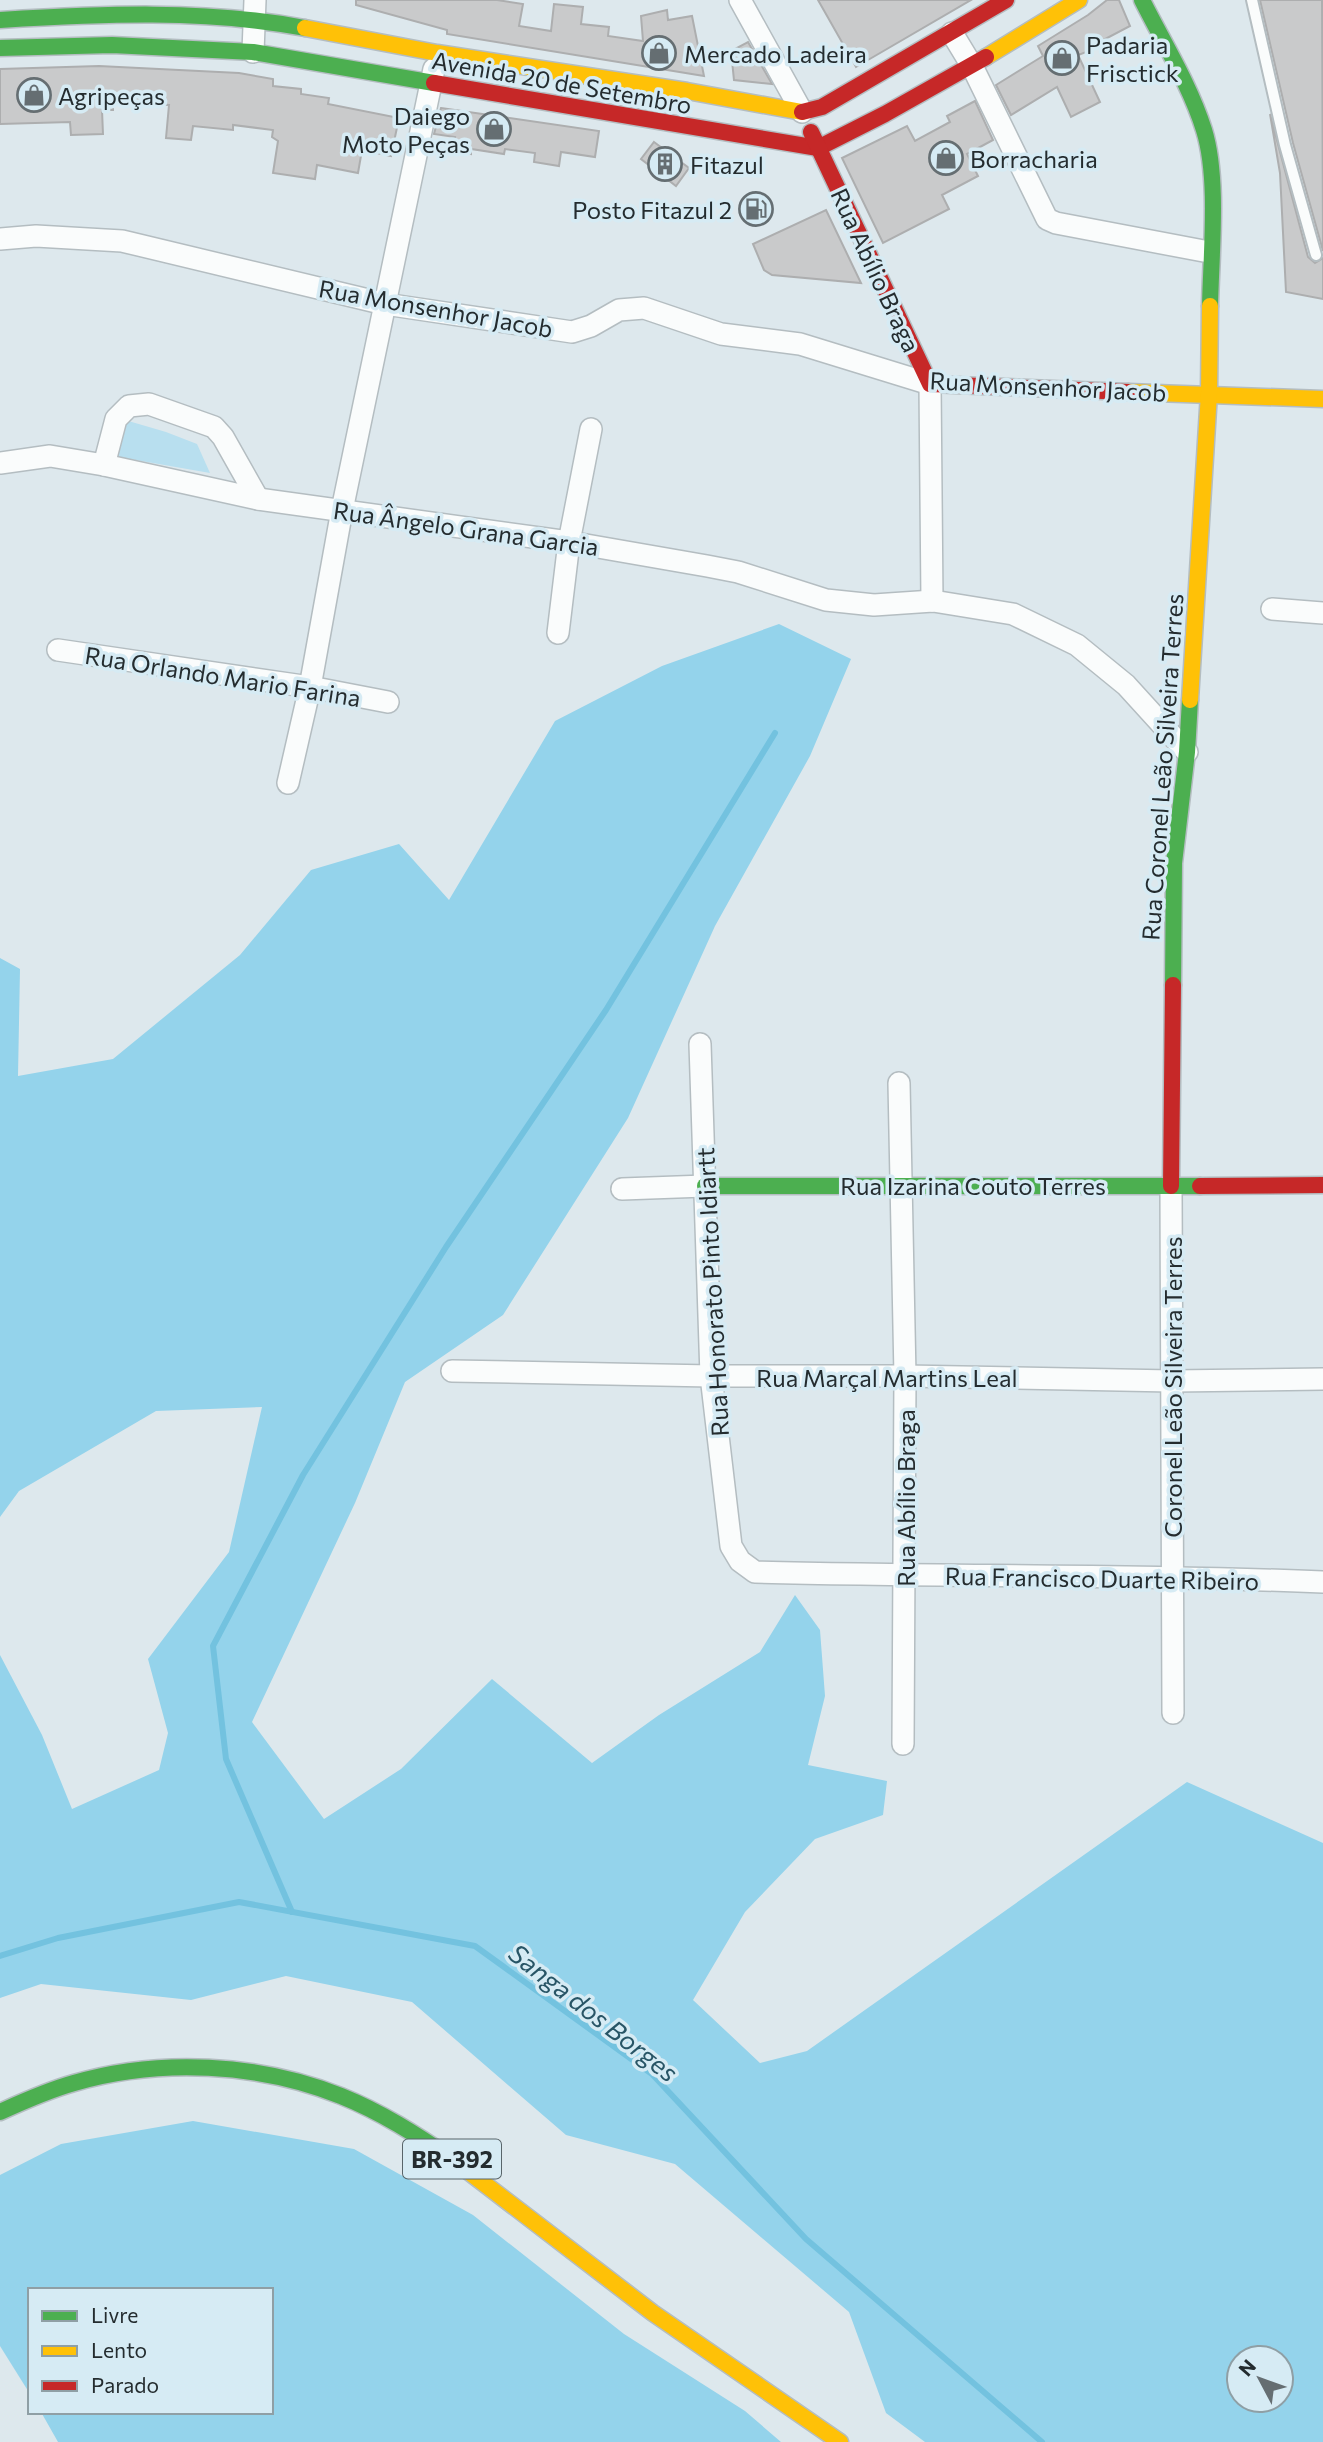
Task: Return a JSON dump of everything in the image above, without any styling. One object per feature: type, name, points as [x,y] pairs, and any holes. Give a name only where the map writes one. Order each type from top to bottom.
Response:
[{"type":"main road","points":[[803,112],[822,107],[1006,0]]},
{"type":"main road","points":[[818,148],[887,114],[972,66],[1079,0]]},
{"type":"main road","points":[[1142,0],[1195,105],[1205,132],[1212,169],[1209,393]]},
{"type":"main road","name":"Avenida 20 de Setembro","points":[[0,20],[111,13],[255,9],[686,109],[818,148]]},
{"type":"main road","name":"Avenida 20 de Setembro","points":[[0,48],[112,45],[253,52],[431,83],[686,109],[803,112]]},
{"type":"main road","name":"Rua Abílio Braga","points":[[803,112],[930,384]]},
{"type":"main road","name":"Rua Monsenhor Jacob","points":[[930,384],[1323,399]]},
{"type":"main road","name":"Rua Coronel Leão Silveira Terres","points":[[1171,1186],[1174,863],[1187,752],[1209,393]]},
{"type":"main road","name":"Rua Izarina Couto Terres","points":[[705,1186],[900,1183],[1323,1185]]},
{"type":"main road","name":"BR-392","points":[[0,2112],[83,2080],[196,2068],[254,2073],[338,2094],[372,2110],[452,2160],[495,2190],[594,2270],[840,2442]]},
{"type":"street","name":"Rua Abílio Braga","points":[[740,0],[803,112]]},
{"type":"street","points":[[253,52],[255,9]]},
{"type":"street","points":[[952,33],[972,66],[1047,219],[1056,223],[1209,252]]},
{"type":"street","points":[[288,783],[310,687],[342,510],[437,53]]},
{"type":"street","name":"Rua Monsenhor Jacob","points":[[0,239],[36,236],[122,241],[384,304],[572,332],[592,326],[619,310],[644,308],[721,334],[800,344],[930,384]]},
{"type":"street","name":"Rua Abílio Braga","points":[[930,384],[932,601]]},
{"type":"street","points":[[104,465],[116,419],[130,406],[149,404],[214,427],[223,437],[258,499]]},
{"type":"street","points":[[558,633],[569,542],[591,429]]},
{"type":"street","name":"Rua Ângelo Grana Garcia","points":[[0,463],[50,456],[104,465],[258,499],[569,542],[738,572],[827,600],[874,605],[932,601],[1013,614],[1077,645],[1126,685],[1187,752]]},
{"type":"street","points":[[1272,609],[1323,613]]},
{"type":"street","name":"Rua Orlando Mario Farina","points":[[58,650],[310,687],[388,702]]},
{"type":"street","name":"Rua Honorato Pinto Idiartt","points":[[700,1044],[711,1376],[731,1546],[740,1561],[755,1572]]},
{"type":"street","name":"Rua Abílio Braga","points":[[899,1083],[905,1376],[903,1744]]},
{"type":"street","name":"Rua Izarina Couto Terres","points":[[622,1189],[705,1186]]},
{"type":"street","name":"Coronel Leão Silveira Terres","points":[[1171,1186],[1173,1713]]},
{"type":"street","name":"Rua Marçal Martins Leal","points":[[452,1371],[1172,1381],[1323,1380]]},
{"type":"street","name":"Rua Francisco Duarte Ribeiro","points":[[755,1572],[905,1576],[1174,1576],[1323,1581]]},
{"type":"lane","points":[[1252,0],[1285,145],[1316,255]]},
{"type":"shaded area","points":[[125,420],[197,444],[210,473],[113,456]]},
{"type":"shaded area","points":[[779,624],[851,659],[810,756],[715,926],[628,1118],[503,1315],[405,1382],[355,1503],[252,1722],[324,1819],[401,1769],[492,1679],[592,1763],[659,1715],[760,1652],[795,1595],[820,1630],[825,1696],[808,1765],[887,1781],[883,1815],[815,1839],[745,1912],[693,2000],[760,2063],[807,2051],[1187,1782],[1323,1843],[1323,2442],[925,2442],[886,2413],[849,2312],[675,2164],[566,2135],[412,2002],[286,1976],[191,2000],[41,1984],[0,1998],[0,1655],[42,1735],[72,1809],[159,1770],[168,1733],[148,1659],[229,1552],[262,1407],[156,1411],[19,1491],[0,1517],[0,958],[20,969],[18,1076],[113,1059],[240,955],[311,870],[399,844],[449,900],[555,721],[662,666]]},
{"type":"shaded area","points":[[193,2121],[354,2149],[473,2215],[624,2334],[745,2411],[781,2442],[58,2442],[42,2414],[273,2414],[273,2288],[28,2288],[28,2391],[0,2346],[0,2175],[61,2144]]},
{"type":"building","points":[[356,0],[497,0],[523,4],[519,26],[551,31],[554,4],[583,7],[581,24],[609,27],[608,36],[643,41],[641,16],[667,10],[668,20],[692,16],[704,76],[447,34],[447,30],[356,5]]},
{"type":"building","points":[[818,0],[971,0],[856,67]]},
{"type":"building","points":[[1107,0],[1119,0],[1130,26],[1078,55],[1100,102],[1071,117],[1057,87],[1011,115],[996,85],[1043,56],[1038,46]]},
{"type":"building","points":[[1260,0],[1322,0],[1323,251],[1293,143]]},
{"type":"building","points":[[748,42],[772,84],[734,80],[731,51]]},
{"type":"building","points":[[99,66],[239,73],[273,79],[273,86],[301,89],[301,94],[329,98],[328,104],[399,118],[391,156],[362,150],[358,173],[317,165],[315,179],[273,173],[278,141],[272,137],[273,130],[233,125],[233,130],[193,126],[191,140],[166,138],[169,105],[113,103],[113,110],[102,110],[103,134],[71,135],[70,122],[0,124],[0,69]]},
{"type":"building","points":[[975,101],[993,140],[967,154],[978,176],[942,195],[949,209],[883,243],[842,158],[907,126],[915,141],[950,122],[947,116]]},
{"type":"building","points":[[441,108],[599,131],[595,157],[561,152],[559,166],[534,162],[535,153],[505,149],[504,154],[471,149],[471,154],[452,151],[455,137],[434,134]]},
{"type":"building","points":[[1270,114],[1308,257],[1315,263],[1323,258],[1323,299],[1286,292],[1280,173]]},
{"type":"building","name":"Fitazul","points":[[654,142],[689,168],[676,186],[641,159]]},
{"type":"building","points":[[826,210],[861,283],[772,275],[764,270],[753,244]]},
{"type":"waterway","points":[[292,1912],[226,1759],[213,1646],[303,1475],[446,1247],[606,1010],[775,733]]},
{"type":"waterway","name":"Sanga dos Borges","points":[[0,1956],[58,1938],[239,1902],[475,1946],[652,2074],[806,2239],[1042,2442]]},
{"type":"traffic: fast","points":[[1142,0],[1191,97],[1209,149],[1213,193],[1210,306]]},
{"type":"traffic: fast","points":[[0,20],[153,15],[229,18],[305,28]]},
{"type":"traffic: fast","points":[[0,48],[112,45],[253,52],[434,83]]},
{"type":"traffic: fast","points":[[1173,985],[1174,863],[1190,700]]},
{"type":"traffic: fast","points":[[705,1186],[1200,1186]]},
{"type":"traffic: fast","points":[[0,2112],[55,2089],[107,2075],[174,2067],[243,2071],[309,2085],[341,2096],[398,2124],[452,2159]]},
{"type":"traffic: slow","points":[[986,57],[1079,0]]},
{"type":"traffic: slow","points":[[305,28],[437,53],[687,91],[802,112]]},
{"type":"traffic: slow","points":[[1190,700],[1209,393],[1210,306]]},
{"type":"traffic: slow","points":[[1128,392],[1323,399]]},
{"type":"traffic: slow","points":[[452,2159],[653,2313],[840,2442]]},
{"type":"traffic: jam","points":[[802,112],[822,107],[1006,0]]},
{"type":"traffic: jam","points":[[434,83],[818,148],[986,57]]},
{"type":"traffic: jam","points":[[811,132],[930,384],[1128,392]]},
{"type":"traffic: jam","points":[[1171,1186],[1173,985]]},
{"type":"traffic: jam","points":[[1200,1186],[1323,1185]]},
{"type":"place","name":"Mercado Ladeira","points":[[659,53]]},
{"type":"place","name":"Padaria Frisctick","points":[[1062,58]]},
{"type":"place","name":"Agripeças","points":[[34,95]]},
{"type":"place","name":"Daiego Moto Peças","points":[[494,129]]},
{"type":"place","name":"Borracharia","points":[[946,158]]},
{"type":"place","name":"Fitazul","points":[[665,164]]},
{"type":"place","name":"Posto Fitazul 2","points":[[756,209]]}]
